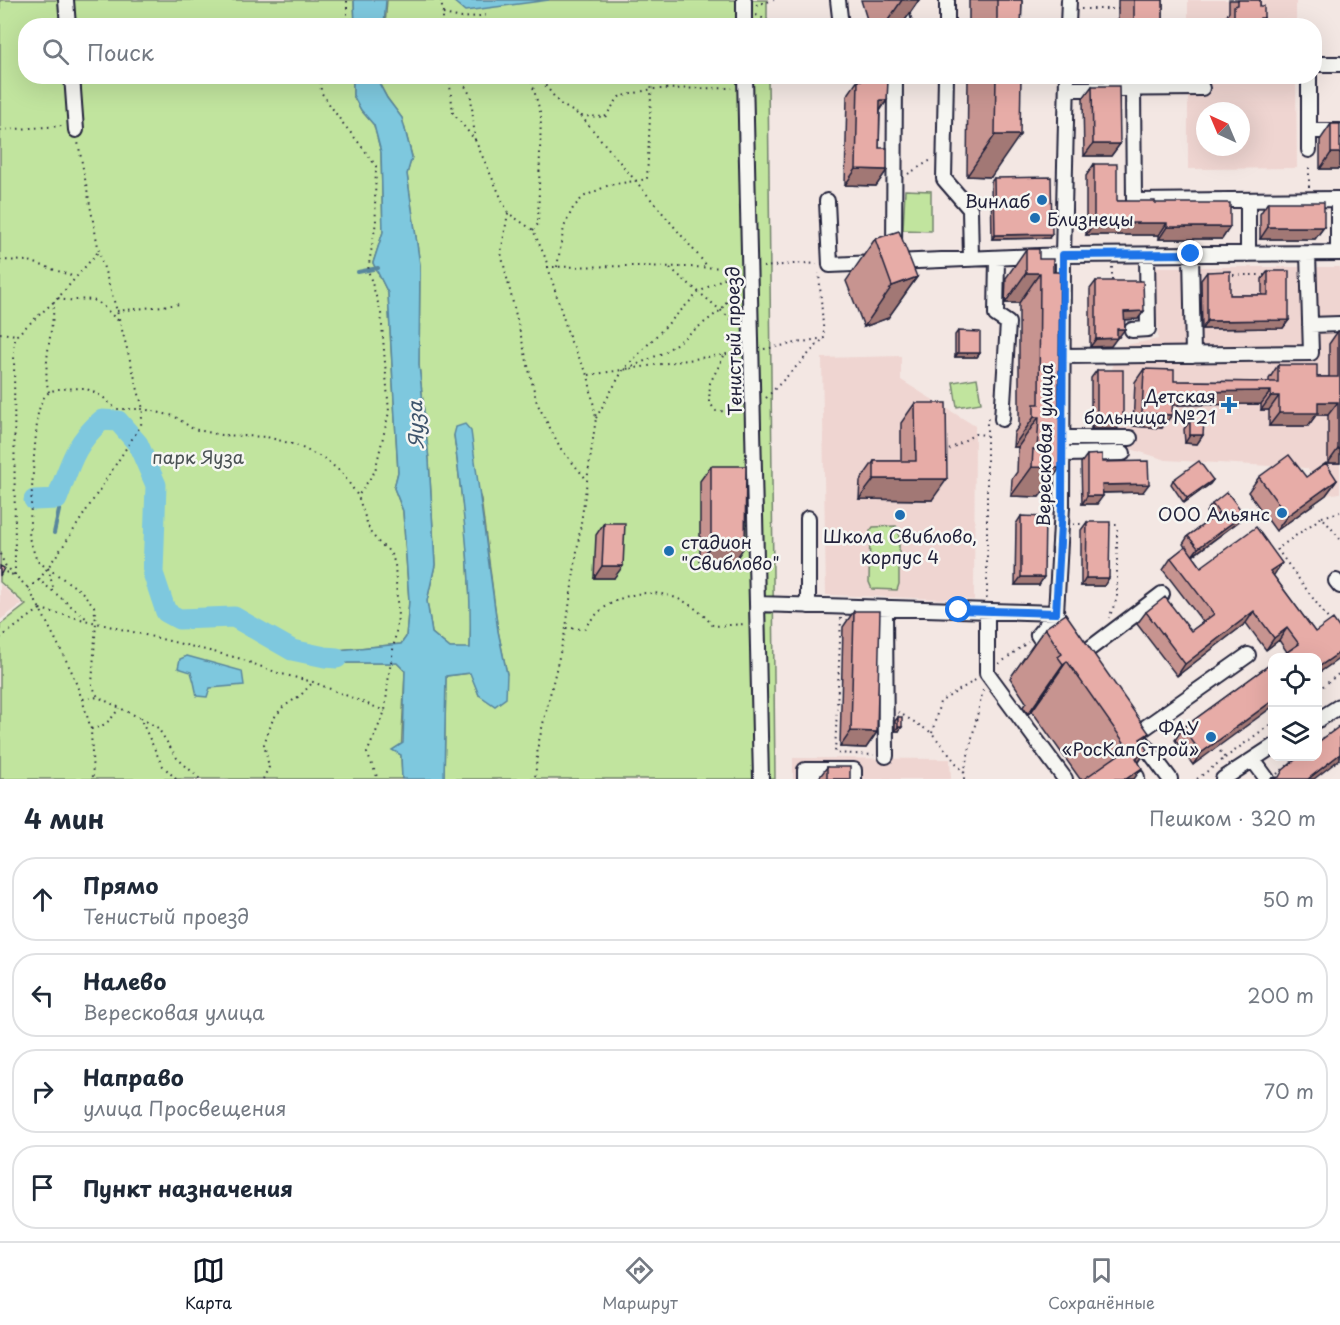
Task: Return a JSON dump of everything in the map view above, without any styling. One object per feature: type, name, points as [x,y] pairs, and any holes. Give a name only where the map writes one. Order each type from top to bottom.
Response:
[{"type":"street","points":[[66,0],[67,18]]},
{"type":"street","points":[[838,0],[840,18]]},
{"type":"street","points":[[898,0],[903,18]]},
{"type":"street","points":[[947,0],[947,18]]},
{"type":"street","points":[[1322,64],[1340,64]]},
{"type":"street","points":[[73,84],[76,128]]},
{"type":"street","name":"Тенистый проезд","points":[[745,84],[761,779]]},
{"type":"street","points":[[895,84],[895,268]]},
{"type":"street","points":[[946,84],[944,179],[970,209],[971,259]]},
{"type":"street","name":"Вересковая улица","points":[[1056,613],[1061,523],[1067,84]]},
{"type":"street","points":[[1078,84],[1133,89],[1153,84]]},
{"type":"street","points":[[1166,84],[1202,88]]},
{"type":"street","points":[[1309,84],[1309,150]]},
{"type":"street","points":[[827,201],[830,265],[895,268],[971,259],[1063,255],[1339,253],[1338,199],[1134,201],[1133,89]]},
{"type":"street","points":[[1309,131],[1340,131]]},
{"type":"street","points":[[1248,200],[1248,254]]},
{"type":"street","points":[[1191,254],[1193,355]]},
{"type":"street","points":[[1063,356],[1311,353],[1308,254]]},
{"type":"street","points":[[1132,330],[1148,329],[1146,255]]},
{"type":"street","points":[[998,258],[996,315],[1008,323],[1002,419]]},
{"type":"street","points":[[1310,325],[1340,324]]},
{"type":"street","points":[[1062,438],[1130,438]]},
{"type":"street","points":[[1062,454],[1123,453]]},
{"type":"street","points":[[808,518],[808,606]]},
{"type":"street","points":[[1056,613],[1083,660],[1162,594]]},
{"type":"street","points":[[757,604],[885,608],[918,612],[1056,613]]},
{"type":"street","points":[[885,608],[886,756]]},
{"type":"street","points":[[987,611],[987,673],[1065,779]]},
{"type":"street","points":[[1056,613],[1038,635],[1058,663]]},
{"type":"street","points":[[1136,735],[1248,655]]},
{"type":"street","points":[[1322,717],[1340,706]]},
{"type":"street","points":[[1124,717],[1170,779]]},
{"type":"street","points":[[1117,749],[1137,779]]},
{"type":"street","points":[[1223,779],[1239,774],[1268,750]]},
{"type":"street","points":[[1253,760],[1272,776]]},
{"type":"street","points":[[805,779],[805,770],[854,770],[854,779]]},
{"type":"path","points":[[346,18],[347,0]]},
{"type":"path","points":[[441,0],[443,18]]},
{"type":"path","points":[[744,4],[774,0]]},
{"type":"path","points":[[744,4],[766,18]]},
{"type":"path","points":[[1069,4],[1118,9]]},
{"type":"path","points":[[443,14],[462,18],[488,15]]},
{"type":"path","points":[[320,84],[321,92],[376,166],[376,222],[368,270],[381,314],[389,412],[375,471],[358,496]]},
{"type":"path","points":[[450,84],[453,112],[475,140],[508,213],[533,230],[545,257],[570,340],[588,375],[596,418],[566,628],[538,745],[536,779]]},
{"type":"path","points":[[464,84],[471,96],[475,140]]},
{"type":"path","points":[[532,84],[541,116],[538,224],[533,230]]},
{"type":"path","points":[[544,84],[560,104],[581,116],[708,267]]},
{"type":"path","points":[[557,267],[564,227],[573,208],[584,197],[609,185],[646,178],[652,84]]},
{"type":"path","points":[[581,116],[605,117],[619,97],[652,89],[718,84]]},
{"type":"path","points":[[0,130],[76,128],[84,182],[99,252],[143,409],[141,425],[48,568],[39,580],[28,588]]},
{"type":"path","points":[[1309,150],[1309,199]]},
{"type":"path","points":[[895,181],[944,153]]},
{"type":"path","points":[[508,213],[501,253],[537,403],[561,449],[587,480]]},
{"type":"path","points":[[15,575],[14,343],[16,335],[58,298],[99,252]]},
{"type":"path","points":[[1112,255],[1112,289]]},
{"type":"path","points":[[0,260],[29,261],[75,277]]},
{"type":"path","points":[[547,267],[749,268],[804,263],[819,264],[824,338],[753,412],[716,411],[709,402],[710,383],[724,355]]},
{"type":"path","points":[[669,267],[751,335]]},
{"type":"path","points":[[596,418],[623,370],[699,292],[749,268]]},
{"type":"path","points":[[623,370],[665,352],[721,310],[749,268]]},
{"type":"path","points":[[1226,275],[1273,275]]},
{"type":"path","points":[[58,298],[64,301],[92,300],[119,321]]},
{"type":"path","points":[[49,392],[48,362],[54,301]]},
{"type":"path","points":[[117,311],[181,304]]},
{"type":"path","points":[[0,333],[16,335]]},
{"type":"path","points":[[588,375],[824,338]]},
{"type":"path","points":[[98,697],[92,685],[96,622],[94,606],[81,591],[36,561],[29,538],[39,413],[42,399],[57,388],[85,388],[103,397],[116,409],[143,409],[174,416],[193,429],[221,435],[267,437],[296,446],[325,459],[342,473],[358,496],[370,532],[387,549],[395,564],[398,617],[388,674],[385,711],[367,753],[378,779]]},
{"type":"path","points":[[987,611],[987,419],[1002,419]]},
{"type":"path","points":[[941,455],[975,434],[987,435]]},
{"type":"path","points":[[1332,624],[1277,549],[1322,517],[1340,512]]},
{"type":"path","points":[[1322,517],[1340,539]]},
{"type":"path","points":[[1061,523],[1095,525]]},
{"type":"path","points":[[1106,525],[1117,525],[1117,598],[1109,619]]},
{"type":"path","points":[[0,554],[5,565],[28,588],[71,670],[91,729],[93,779]]},
{"type":"path","points":[[48,568],[54,593]]},
{"type":"path","points":[[0,570],[15,575]]},
{"type":"path","points":[[39,580],[89,620]]},
{"type":"path","points":[[566,628],[584,629],[594,616],[611,603],[631,595],[652,593],[683,600],[700,612],[713,626],[748,624]]},
{"type":"path","points":[[842,607],[835,753],[886,756]]},
{"type":"path","points":[[0,638],[40,609],[238,658],[278,673],[313,682],[385,711]]},
{"type":"path","points":[[932,734],[940,702],[987,673],[1038,635]]},
{"type":"path","points":[[964,779],[987,673]]},
{"type":"path","points":[[1322,686],[1340,673]]},
{"type":"path","points":[[263,779],[269,767],[264,744],[273,718],[313,682]]},
{"type":"path","points":[[82,699],[98,697],[158,728],[177,758],[201,779]]},
{"type":"path","points":[[886,703],[932,734],[964,773]]},
{"type":"path","points":[[91,729],[101,727],[111,720],[119,708]]},
{"type":"path","points":[[140,718],[162,765],[176,779]]},
{"type":"path","points":[[1322,738],[1340,725]]},
{"type":"path","points":[[1197,779],[1268,726]]},
{"type":"path","points":[[1217,747],[1225,758]]},
{"type":"path","points":[[1272,776],[1292,761]]},
{"type":"shaded area","points":[[1188,0],[1296,0],[1296,18],[1188,18]]},
{"type":"shaded area","points":[[1188,84],[1296,84],[1297,168],[1188,169]]},
{"type":"shaded area","name":"Детская больница №21","points":[[1155,267],[1340,267],[1340,493],[1326,495],[1307,468],[1166,460],[1118,445],[1108,445],[1117,432],[1117,378],[1113,378],[1111,348],[1158,339]]},
{"type":"shaded area","name":"Школа Свиблово, корпус 4","points":[[901,356],[901,380],[975,426],[974,600],[826,595],[822,358]]},
{"type":"shaded area","points":[[0,584],[22,604],[0,620]]},
{"type":"shaded area","points":[[793,758],[950,759],[951,779],[793,779]]},
{"type":"green space","name":"парк Яуза","points":[[0,0],[354,0],[355,18],[18,18],[18,84],[353,84],[353,95],[361,110],[374,125],[381,152],[383,232],[373,263],[388,293],[398,472],[394,488],[403,511],[409,601],[406,637],[401,644],[338,650],[299,650],[338,663],[397,663],[405,671],[402,779],[0,779],[0,625],[26,605],[0,582]]},
{"type":"green space","points":[[387,0],[767,0],[767,18],[386,18]]},
{"type":"green space","points":[[380,84],[768,84],[775,779],[444,779],[446,676],[471,673],[479,695],[507,674],[498,631],[481,499],[454,435],[466,532],[471,615],[470,649],[450,648],[432,633],[427,601],[435,565],[429,460],[419,365],[420,265],[407,174],[412,156],[402,118]]},
{"type":"green space","points":[[905,190],[931,191],[931,231],[903,230]]},
{"type":"green space","points":[[977,378],[981,403],[957,407],[953,382]]},
{"type":"green space","points":[[896,526],[899,530],[897,590],[872,589],[869,582],[870,531],[873,527]]},
{"type":"water","points":[[354,0],[386,0],[385,18],[355,18]]},
{"type":"water","points":[[452,0],[549,0],[465,11]]},
{"type":"water","name":"Яуза","points":[[353,84],[380,84],[402,118],[412,157],[407,174],[420,265],[419,365],[429,460],[435,565],[427,601],[432,633],[450,648],[470,648],[468,568],[454,435],[456,427],[465,424],[471,431],[498,631],[507,674],[506,698],[495,706],[479,695],[470,673],[446,676],[444,779],[402,779],[401,755],[392,750],[403,743],[405,671],[397,663],[338,663],[297,650],[338,650],[401,644],[406,637],[409,601],[403,511],[394,488],[398,472],[388,293],[373,263],[383,232],[381,152],[374,125],[361,110],[353,95]]},
{"type":"water","points":[[187,656],[242,671],[244,685],[210,688],[207,697],[197,696],[191,672],[178,668],[180,659]]},
{"type":"building","points":[[997,0],[1022,0],[1021,18],[997,18]]},
{"type":"building","points":[[1134,0],[1163,0],[1163,18],[1134,18]]},
{"type":"building","points":[[1238,0],[1260,0],[1260,6],[1264,6],[1264,18],[1234,18],[1234,6],[1238,5]]},
{"type":"building","points":[[858,84],[888,84],[887,100],[880,100],[879,148],[887,148],[887,170],[856,169]]},
{"type":"building","points":[[996,84],[1021,84],[1020,135],[995,135]]},
{"type":"building","points":[[1092,86],[1119,86],[1120,144],[1093,144]]},
{"type":"building","points":[[1331,124],[1340,124],[1340,153],[1331,153]]},
{"type":"building","points":[[1094,164],[1117,164],[1117,201],[1230,203],[1230,227],[1167,227],[1167,223],[1094,223]]},
{"type":"building","points":[[1051,177],[1052,234],[995,235],[994,178]]},
{"type":"building","points":[[1268,202],[1324,202],[1324,227],[1268,227]]},
{"type":"building","points":[[899,231],[917,277],[892,286],[875,239]]},
{"type":"building","points":[[1026,249],[1039,249],[1039,259],[1053,259],[1053,272],[1060,272],[1059,405],[1063,405],[1060,468],[1032,467],[1033,449],[1037,450],[1039,417],[1034,417],[1034,404],[1039,404],[1040,273],[1026,273]]},
{"type":"building","points":[[1230,271],[1230,295],[1268,295],[1268,271],[1289,271],[1289,320],[1207,321],[1207,272]]},
{"type":"building","points":[[1096,281],[1143,281],[1144,311],[1124,312],[1125,329],[1117,329],[1117,338],[1096,339]]},
{"type":"building","points":[[958,331],[980,332],[980,353],[958,353]]},
{"type":"building","points":[[1338,331],[1340,331],[1340,449],[1338,449],[1338,402],[1318,402],[1318,413],[1279,413],[1279,396],[1271,396],[1271,391],[1173,392],[1172,415],[1142,413],[1144,369],[1174,370],[1174,381],[1278,382],[1278,365],[1317,365],[1317,377],[1338,377]]},
{"type":"building","points":[[1097,370],[1123,370],[1123,421],[1097,421]]},
{"type":"building","points":[[915,403],[946,403],[947,479],[874,479],[874,461],[916,461]]},
{"type":"building","points":[[1190,421],[1204,421],[1203,435],[1190,435]]},
{"type":"building","points":[[1102,454],[1102,462],[1148,461],[1149,484],[1102,485],[1103,496],[1087,496],[1087,455]]},
{"type":"building","points":[[1289,455],[1306,477],[1326,463],[1337,480],[1287,516],[1259,477]]},
{"type":"building","points":[[1199,461],[1213,480],[1187,498],[1173,480]]},
{"type":"building","points":[[711,466],[746,466],[745,546],[711,545]]},
{"type":"building","points":[[1227,492],[1244,514],[1198,548],[1188,536],[1219,513],[1212,504]]},
{"type":"building","points":[[1021,516],[1045,517],[1044,577],[1021,577]]},
{"type":"building","points":[[1087,522],[1110,522],[1109,578],[1086,578]]},
{"type":"building","points":[[604,523],[625,523],[623,566],[602,566]]},
{"type":"building","points":[[1256,527],[1282,563],[1270,571],[1315,632],[1333,619],[1340,629],[1340,652],[1322,665],[1322,653],[1286,653],[1299,644],[1287,628],[1274,638],[1254,611],[1185,664],[1146,612],[1165,597],[1191,631],[1214,614],[1171,558],[1186,546],[1201,567]]},
{"type":"building","points":[[854,611],[880,611],[877,732],[851,731]]},
{"type":"building","points":[[1066,614],[1149,733],[1140,739],[1147,750],[1136,758],[1142,768],[1126,779],[1084,779],[1128,748],[1067,661],[1063,664],[1058,657],[1062,654],[1045,628]]},
{"type":"building","points":[[1268,666],[1268,704],[1201,753],[1183,728]]},
{"type":"building","points":[[898,717],[902,717],[902,727],[898,727]]},
{"type":"building","points":[[1340,726],[1340,754],[1308,779],[1270,779],[1279,777],[1283,770],[1294,761],[1322,761],[1322,739]]},
{"type":"building","points":[[827,767],[850,767],[850,779],[827,779]]},
{"type":"waterway","points":[[358,272],[378,268]]},
{"type":"waterway","points":[[34,500],[57,499],[74,456],[85,438],[102,420],[118,421],[138,444],[156,485],[153,573],[166,612],[179,619],[234,617],[292,650],[337,658]]},
{"type":"waterway","points":[[54,533],[60,506],[57,499]]},
{"type":"place","name":"Винлаб","points":[[1042,200]]},
{"type":"place","name":"Близнецы","points":[[1035,218]]},
{"type":"place","name":"Детская больница №21","points":[[1229,405]]},
{"type":"place","name":"ООО Альянс","points":[[1282,513]]},
{"type":"place","name":"Школа Свиблово, корпус 4","points":[[900,515]]},
{"type":"place","name":"стадион \"Свиблово\"","points":[[669,551]]},
{"type":"place","name":"ФАУ «РосКапСтрой»","points":[[1211,737]]},
{"type":"route","points":[[959,610],[1056,613],[1062,507],[1063,255],[1191,254]]}]
